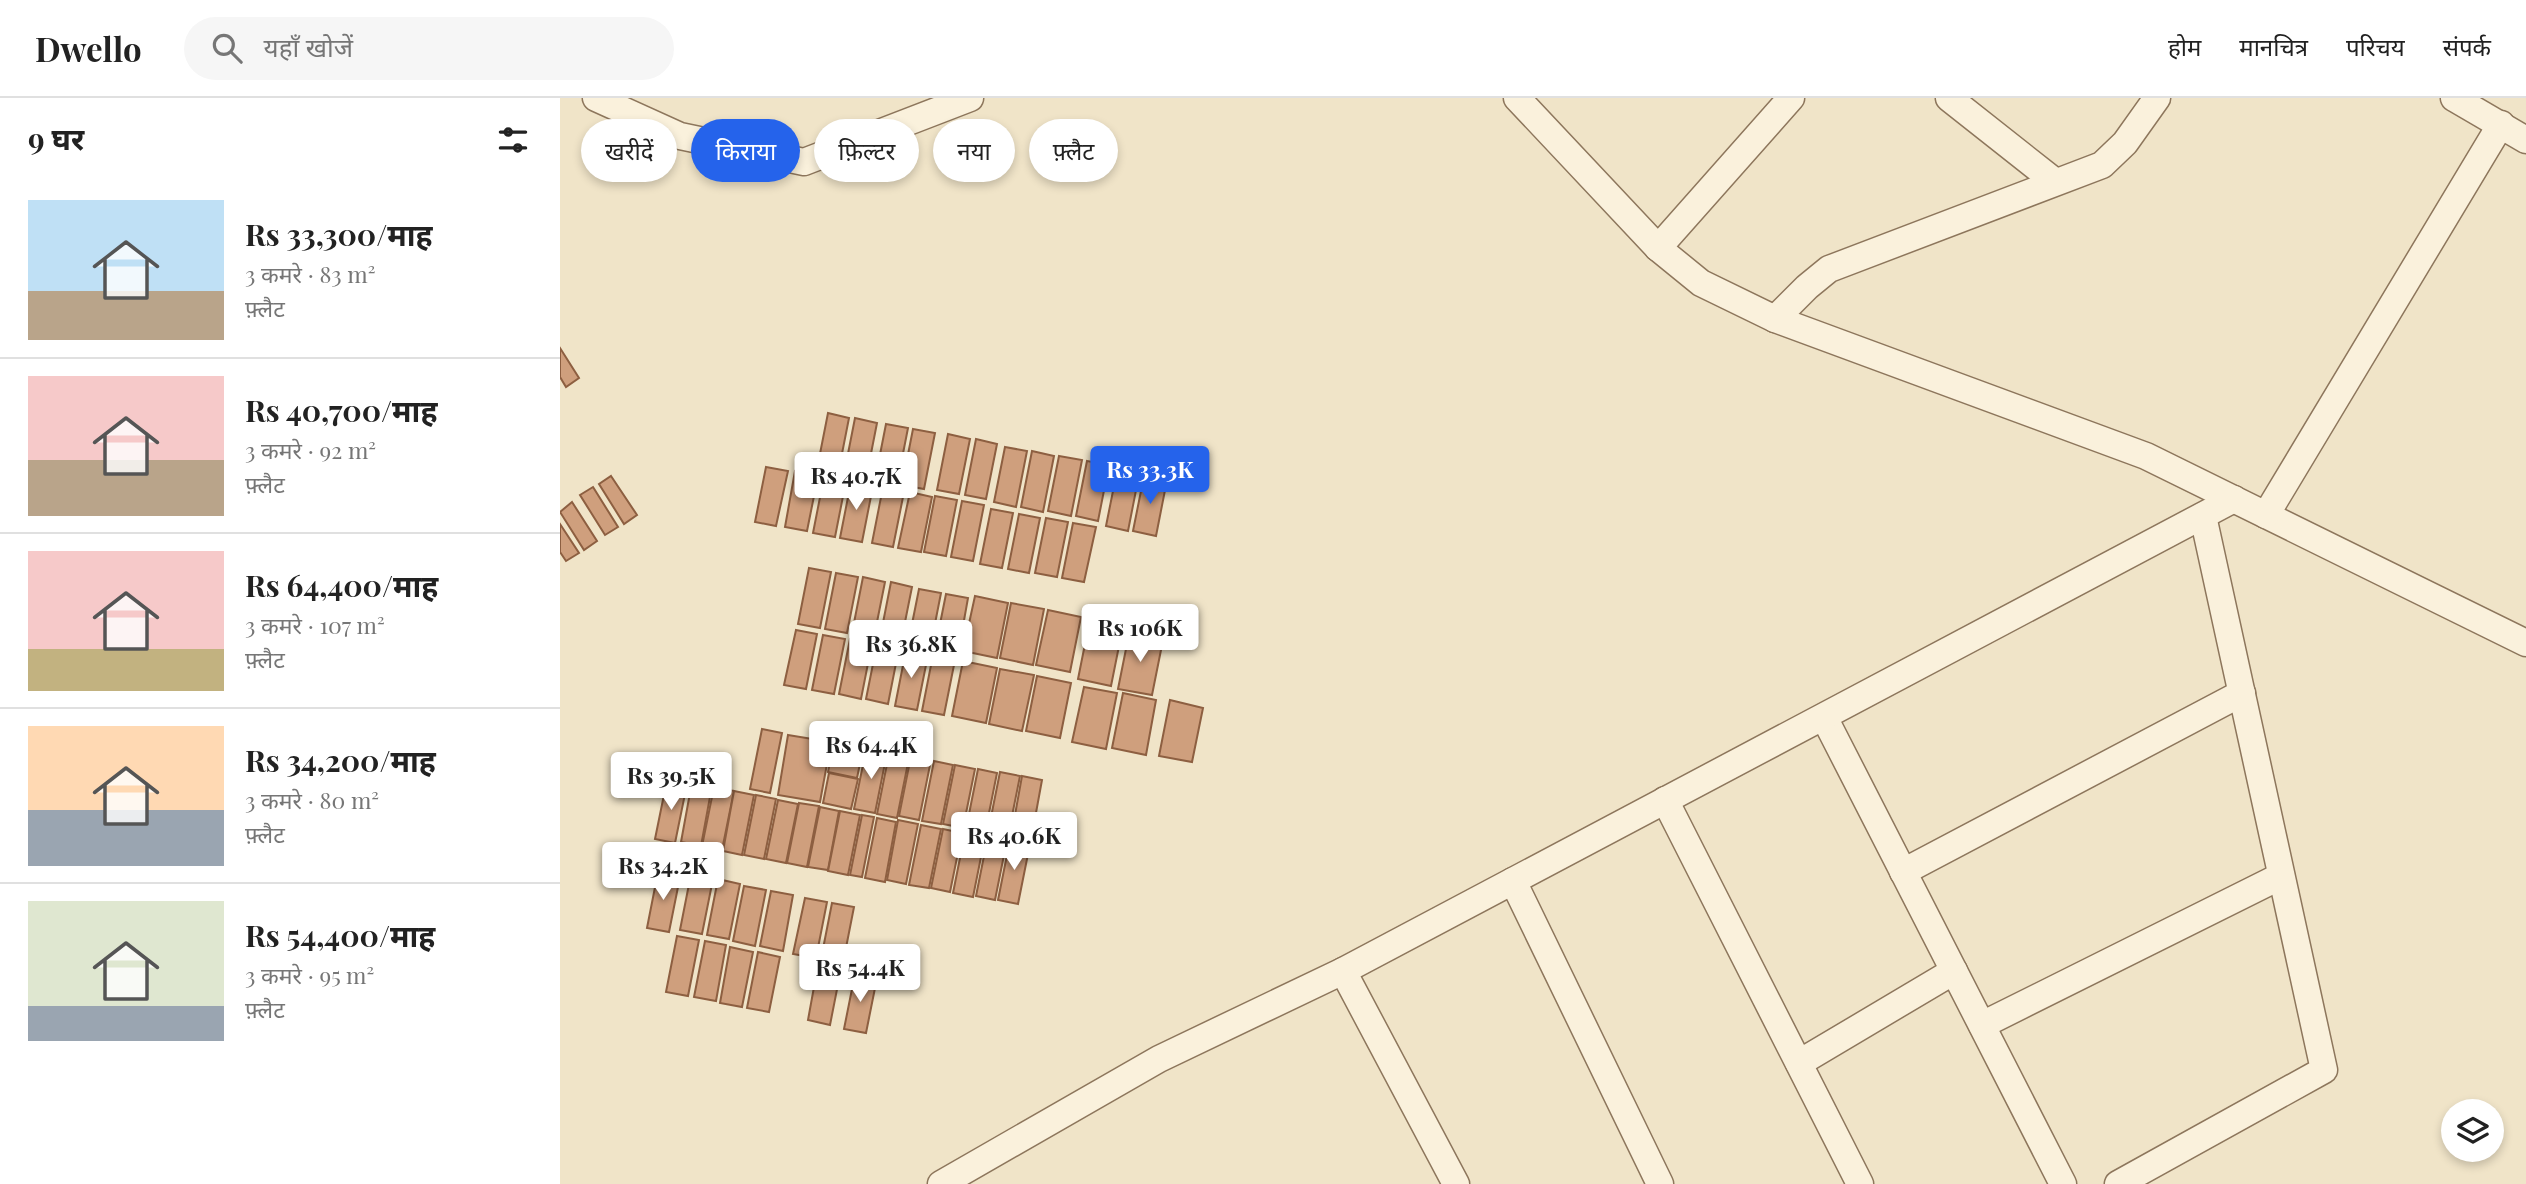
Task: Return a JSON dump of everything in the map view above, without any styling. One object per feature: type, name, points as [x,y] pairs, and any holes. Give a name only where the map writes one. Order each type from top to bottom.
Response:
[{"type":"street","points":[[596,98],[680,136],[804,162],[970,98]]},
{"type":"street","points":[[1517,98],[1658,248],[1701,283],[1775,319],[2146,456],[2526,643]]},
{"type":"street","points":[[1658,248],[1791,98]]},
{"type":"street","points":[[1949,98],[2054,181]]},
{"type":"street","points":[[1775,319],[1829,269],[2054,181],[2102,165],[2125,143],[2157,98]]},
{"type":"street","points":[[2454,98],[2526,140]]},
{"type":"street","points":[[2266,515],[2501,124]]},
{"type":"street","points":[[942,1184],[1159,1059],[1343,971],[2234,499]]},
{"type":"street","points":[[2118,1184],[2324,1070],[2203,516]]},
{"type":"street","points":[[1903,872],[2242,694]]},
{"type":"street","points":[[1824,716],[2063,1184]]},
{"type":"street","points":[[1665,800],[1860,1184]]},
{"type":"street","points":[[1982,1026],[2281,876]]},
{"type":"street","points":[[1513,881],[1660,1184]]},
{"type":"street","points":[[1343,971],[1456,1184]]},
{"type":"street","points":[[1799,1063],[1954,971]]},
{"type":"building","points":[[560,348],[579,378],[566,387],[560,377]]},
{"type":"building","points":[[828,413],[849,418],[838,474],[817,469]]},
{"type":"building","points":[[855,418],[877,423],[866,479],[844,474]]},
{"type":"building","points":[[886,424],[908,428],[897,484],[875,480]]},
{"type":"building","points":[[913,429],[935,433],[924,489],[902,485]]},
{"type":"building","points":[[948,434],[970,439],[959,494],[937,490]]},
{"type":"building","points":[[976,439],[997,444],[986,499],[965,495]]},
{"type":"building","points":[[1005,447],[1027,451],[1016,507],[994,502]]},
{"type":"building","points":[[1032,451],[1054,456],[1043,512],[1021,507]]},
{"type":"building","points":[[1059,456],[1082,460],[1071,516],[1048,511]]},
{"type":"building","points":[[1087,461],[1109,465],[1098,521],[1076,516]]},
{"type":"building","points":[[766,467],[788,471],[776,526],[755,522]]},
{"type":"building","points":[[795,471],[818,476],[807,531],[785,527]]},
{"type":"building","points":[[1117,471],[1139,475],[1128,531],[1106,526]]},
{"type":"building","points":[[611,476],[637,515],[624,524],[599,484]]},
{"type":"building","points":[[1144,476],[1167,480],[1156,536],[1133,531]]},
{"type":"building","points":[[824,477],[846,481],[835,537],[813,533]]},
{"type":"building","points":[[851,482],[873,486],[862,542],[840,538]]},
{"type":"building","points":[[593,487],[618,527],[605,535],[580,495]]},
{"type":"building","points":[[883,487],[904,492],[893,547],[872,543]]},
{"type":"building","points":[[910,492],[932,497],[921,552],[898,548]]},
{"type":"building","points":[[935,496],[957,500],[946,556],[924,552]]},
{"type":"building","points":[[962,501],[984,505],[973,561],[951,557]]},
{"type":"building","points":[[572,502],[597,541],[584,550],[560,512]]},
{"type":"building","points":[[991,509],[1013,513],[1002,568],[980,564]]},
{"type":"building","points":[[1019,514],[1040,518],[1029,573],[1008,569]]},
{"type":"building","points":[[1046,518],[1068,522],[1057,577],[1035,573]]},
{"type":"building","points":[[1073,523],[1096,527],[1084,582],[1062,578]]},
{"type":"building","points":[[560,524],[579,553],[566,561],[560,552]]},
{"type":"building","points":[[809,568],[831,572],[820,628],[798,624]]},
{"type":"building","points":[[836,573],[858,577],[847,633],[825,629]]},
{"type":"building","points":[[863,577],[885,582],[874,637],[852,633]]},
{"type":"building","points":[[891,582],[912,587],[901,642],[880,638]]},
{"type":"building","points":[[919,589],[941,593],[930,649],[908,644]]},
{"type":"building","points":[[946,594],[968,598],[958,654],[935,649]]},
{"type":"building","points":[[975,596],[1008,603],[997,658],[963,651]]},
{"type":"building","points":[[1011,603],[1044,609],[1033,665],[1000,658]]},
{"type":"building","points":[[1048,610],[1081,617],[1070,672],[1036,665]]},
{"type":"building","points":[[1089,624],[1122,631],[1111,686],[1078,679]]},
{"type":"building","points":[[796,630],[817,634],[806,689],[784,685]]},
{"type":"building","points":[[1129,634],[1163,640],[1152,695],[1118,689]]},
{"type":"building","points":[[823,635],[845,639],[834,694],[812,690]]},
{"type":"building","points":[[850,639],[872,643],[861,699],[839,694]]},
{"type":"building","points":[[877,644],[899,648],[888,704],[866,699]]},
{"type":"building","points":[[906,650],[928,655],[917,710],[895,706]]},
{"type":"building","points":[[933,655],[955,660],[944,715],[922,711]]},
{"type":"building","points":[[963,661],[997,668],[986,723],[952,716]]},
{"type":"building","points":[[1000,669],[1034,675],[1022,731],[989,724]]},
{"type":"building","points":[[1037,676],[1071,683],[1060,738],[1026,731]]},
{"type":"building","points":[[1084,687],[1117,693],[1106,749],[1072,742]]},
{"type":"building","points":[[1123,693],[1156,700],[1146,755],[1112,748]]},
{"type":"building","points":[[1170,700],[1203,708],[1192,762],[1159,756]]},
{"type":"building","points":[[762,729],[782,733],[770,793],[750,789]]},
{"type":"building","points":[[788,735],[831,742],[820,802],[778,795]]},
{"type":"building","points":[[834,742],[863,749],[857,778],[828,772]]},
{"type":"building","points":[[866,750],[887,753],[875,813],[854,809]]},
{"type":"building","points":[[889,754],[909,758],[897,818],[877,814]]},
{"type":"building","points":[[911,756],[931,760],[919,820],[899,816]]},
{"type":"building","points":[[934,761],[953,765],[941,824],[922,821]]},
{"type":"building","points":[[955,765],[975,769],[963,828],[943,824]]},
{"type":"building","points":[[978,769],[997,773],[985,833],[966,829]]},
{"type":"building","points":[[1000,772],[1020,776],[1008,836],[988,832]]},
{"type":"building","points":[[829,773],[858,779],[851,809],[823,803]]},
{"type":"building","points":[[1022,776],[1042,780],[1031,840],[1011,837]]},
{"type":"building","points":[[667,780],[687,784],[675,843],[655,839]]},
{"type":"building","points":[[692,782],[712,786],[701,846],[681,842]]},
{"type":"building","points":[[714,787],[734,791],[722,850],[702,846]]},
{"type":"building","points":[[734,791],[754,795],[742,855],[723,851]]},
{"type":"building","points":[[756,795],[776,799],[764,859],[744,855]]},
{"type":"building","points":[[778,800],[798,804],[786,863],[766,859]]},
{"type":"building","points":[[799,803],[819,806],[807,867],[787,863]]},
{"type":"building","points":[[820,807],[839,811],[828,870],[808,867]]},
{"type":"building","points":[[840,811],[860,815],[848,875],[828,871]]},
{"type":"building","points":[[862,815],[874,817],[862,877],[850,875]]},
{"type":"building","points":[[877,818],[896,822],[885,882],[865,878]]},
{"type":"building","points":[[898,820],[918,824],[906,884],[887,880]]},
{"type":"building","points":[[921,825],[941,829],[929,888],[909,885]]},
{"type":"building","points":[[943,829],[962,833],[950,892],[931,888]]},
{"type":"building","points":[[965,833],[985,837],[973,897],[953,893]]},
{"type":"building","points":[[988,836],[1007,840],[995,900],[976,896]]},
{"type":"building","points":[[1010,840],[1030,844],[1018,904],[998,900]]},
{"type":"building","points":[[658,872],[680,877],[669,932],[647,928]]},
{"type":"building","points":[[691,874],[713,879],[702,934],[680,930]]},
{"type":"building","points":[[718,879],[740,884],[729,939],[707,935]]},
{"type":"building","points":[[744,886],[766,890],[755,946],[733,941]]},
{"type":"building","points":[[771,891],[793,895],[783,951],[760,946]]},
{"type":"building","points":[[805,898],[827,902],[816,958],[793,954]]},
{"type":"building","points":[[832,903],[854,907],[843,963],[821,959]]},
{"type":"building","points":[[677,936],[699,940],[688,996],[666,992]]},
{"type":"building","points":[[705,941],[726,945],[716,1001],[694,997]]},
{"type":"building","points":[[730,947],[753,952],[742,1007],[720,1003]]},
{"type":"building","points":[[758,952],[780,957],[769,1012],[747,1008]]},
{"type":"building","points":[[818,965],[841,969],[830,1025],[808,1020]]},
{"type":"building","points":[[855,974],[877,978],[866,1033],[844,1029]]}]
